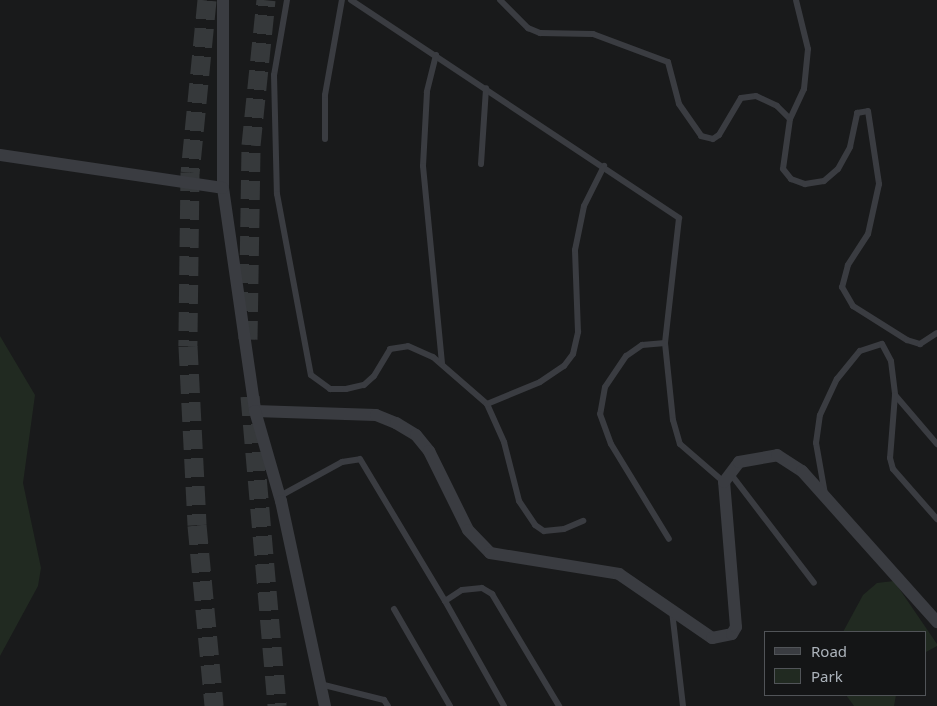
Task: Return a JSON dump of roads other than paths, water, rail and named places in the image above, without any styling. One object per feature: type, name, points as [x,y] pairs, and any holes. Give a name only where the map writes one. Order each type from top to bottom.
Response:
[{"type":"street","points":[[223,0],[222,188],[255,411],[280,496],[325,706]]},
{"type":"street","points":[[0,155],[222,188]]},
{"type":"street","points":[[255,411],[376,415],[396,423],[416,435],[430,451],[468,530],[490,553],[619,574],[712,638],[732,634],[736,627],[726,477],[739,462],[777,455],[802,471],[937,622]]},
{"type":"lane","points":[[287,0],[274,75],[277,194],[311,374],[330,389],[364,385],[390,349],[401,346],[420,350],[442,363],[487,404],[504,442],[520,501],[535,526],[544,531],[564,529],[583,521]]},
{"type":"lane","points":[[325,138],[325,95],[342,0]]},
{"type":"lane","points":[[351,0],[604,166],[679,218],[665,343],[680,444],[726,477],[814,583]]},
{"type":"lane","points":[[500,0],[528,28],[540,33],[593,34],[668,62],[679,104],[701,136],[713,139],[719,135],[741,98],[752,95],[776,106],[790,119]]},
{"type":"lane","points":[[796,0],[808,49],[804,89],[790,119],[783,169],[791,179],[805,184],[824,181],[838,169],[850,147],[857,113],[868,111],[878,184],[868,234],[848,265],[842,287],[853,306],[907,340],[920,344],[937,334]]},
{"type":"lane","points":[[436,55],[427,92],[423,158],[442,363]]},
{"type":"lane","points":[[481,164],[486,88]]},
{"type":"lane","points":[[487,404],[540,382],[564,366],[573,354],[578,332],[575,250],[584,206],[604,166]]},
{"type":"lane","points":[[665,343],[642,345],[626,356],[605,387],[600,414],[611,444],[669,539]]},
{"type":"lane","points":[[826,498],[816,443],[820,415],[837,379],[860,351],[882,344],[891,361],[895,395],[892,464],[937,519]]},
{"type":"lane","points":[[895,395],[937,444]]},
{"type":"lane","points":[[280,496],[342,462],[360,459],[445,601],[504,706]]},
{"type":"lane","points":[[445,601],[462,590],[482,588],[492,594],[559,706]]},
{"type":"lane","points":[[394,609],[450,706]]},
{"type":"lane","points":[[672,610],[683,706]]},
{"type":"lane","points":[[320,684],[384,700],[388,706]]},
{"type":"tunnel","points":[[207,0],[190,172],[188,346],[197,525],[214,706]]},
{"type":"tunnel","points":[[248,339],[251,145],[266,0]]},
{"type":"tunnel","points":[[250,396],[277,706]]}]
